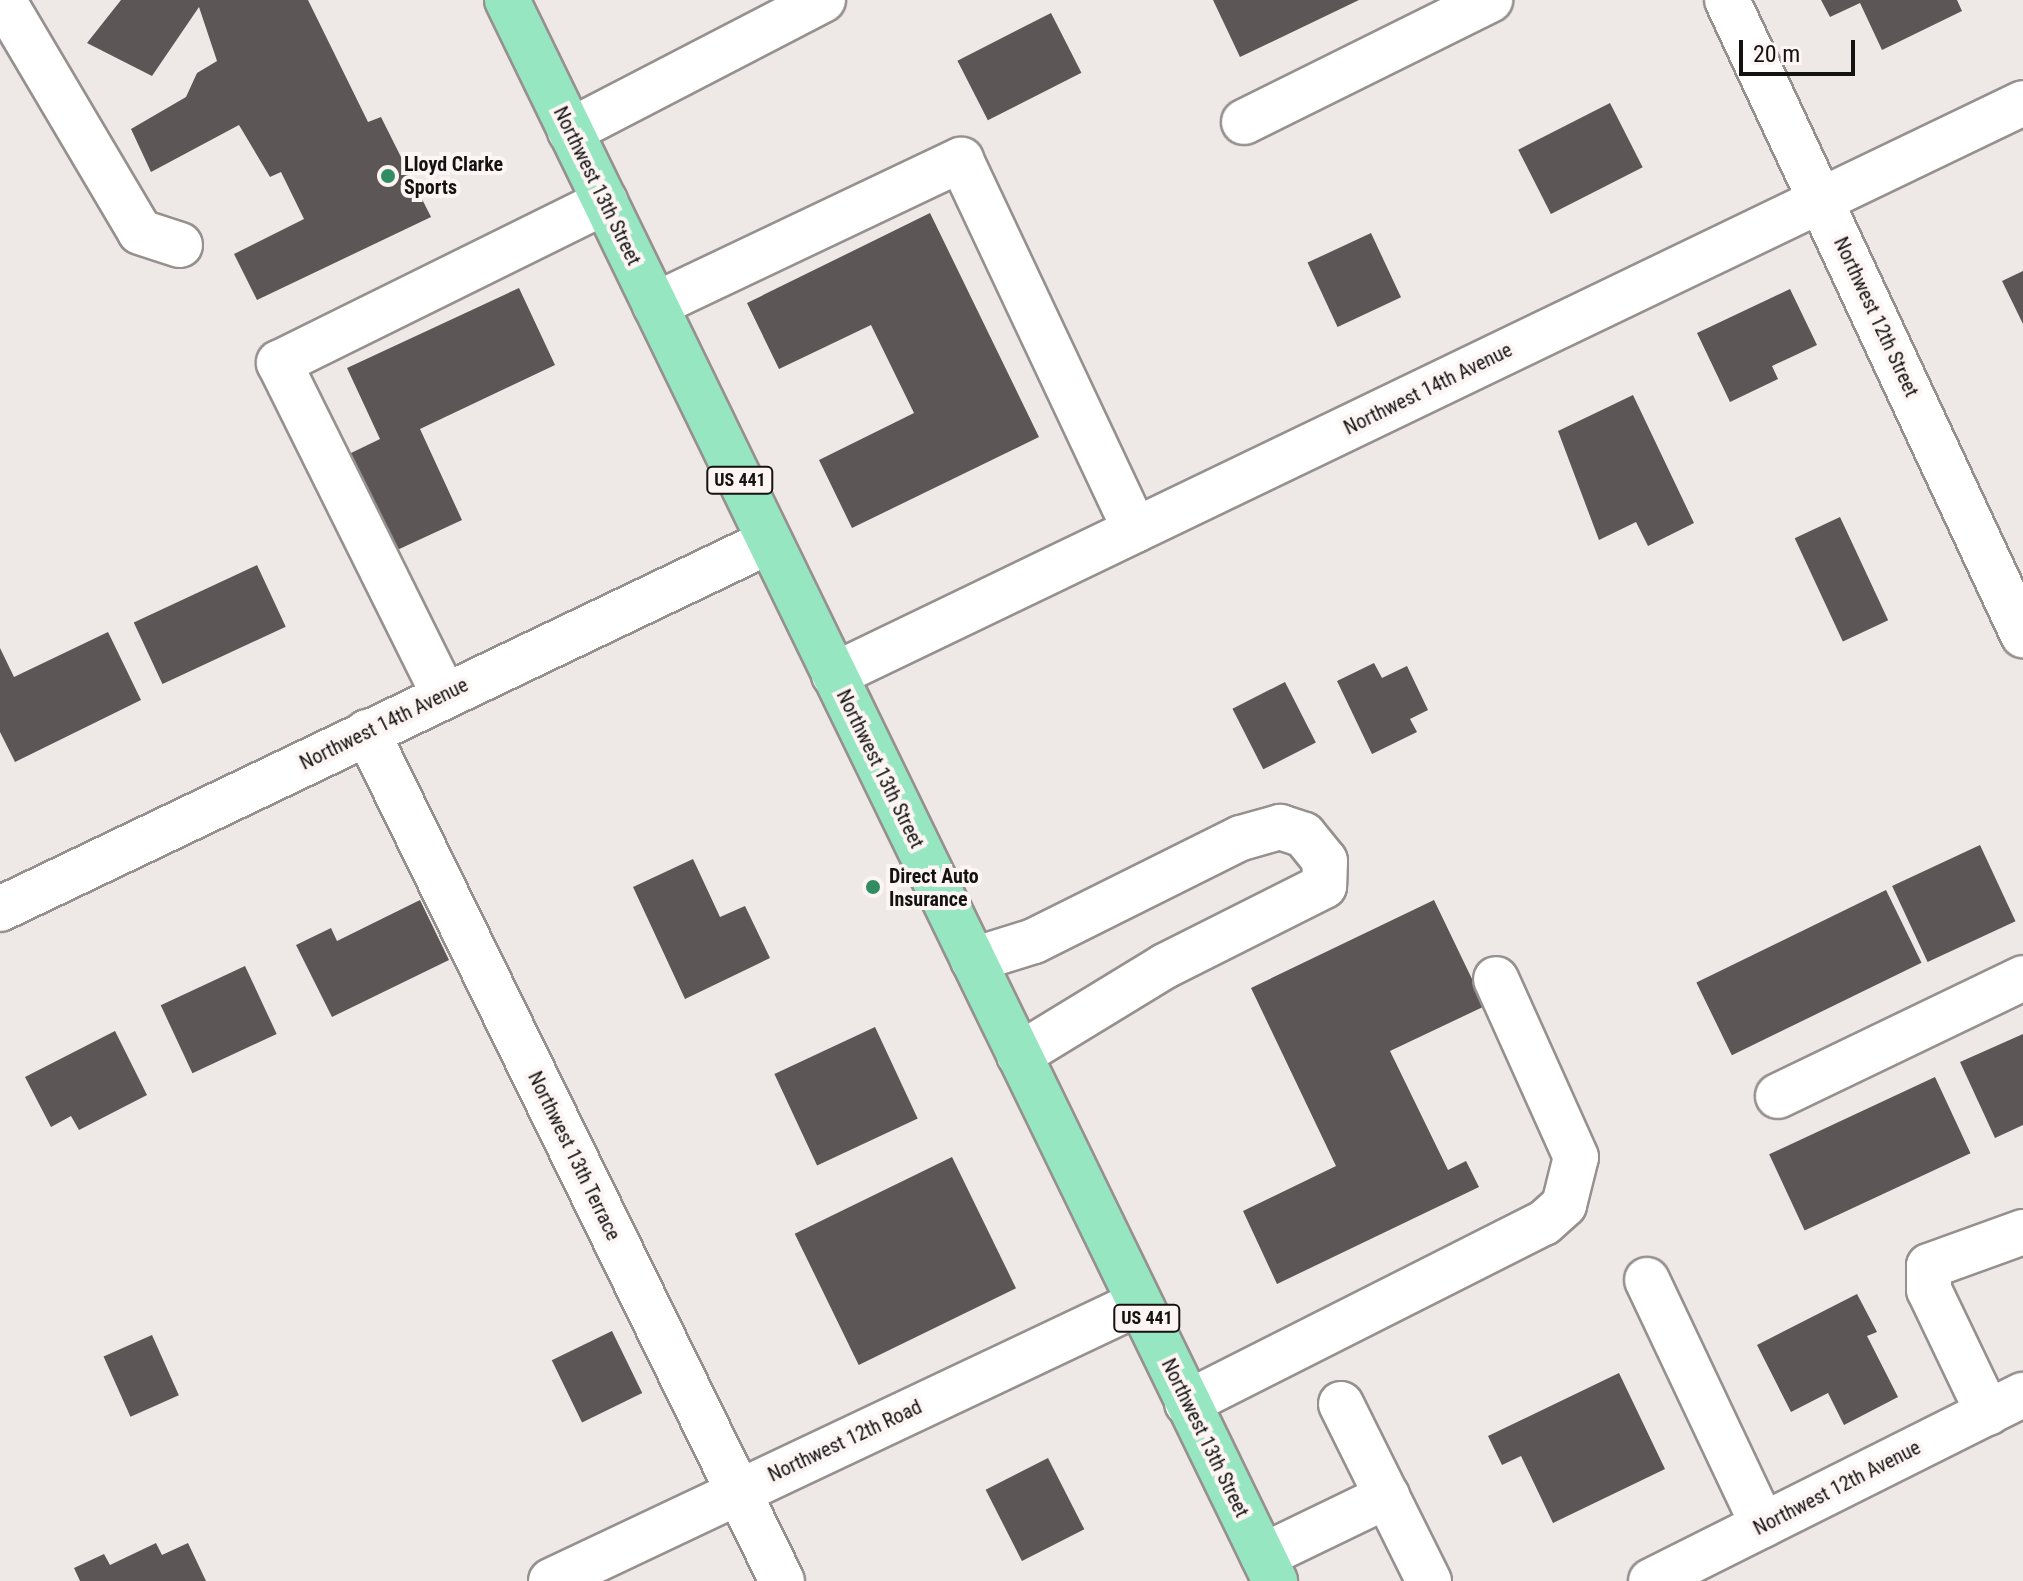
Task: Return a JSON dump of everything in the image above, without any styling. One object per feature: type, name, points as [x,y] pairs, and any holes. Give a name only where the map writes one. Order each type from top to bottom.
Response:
[{"type":"main road","name":"Northwest 13th Street","points":[[507,0],[1269,1568]]},
{"type":"street","points":[[3,0],[140,232],[180,245]]},
{"type":"street","points":[[570,131],[823,0]]},
{"type":"street","points":[[1244,122],[1490,0]]},
{"type":"street","name":"Northwest 12th Street","points":[[1727,0],[2023,635]]},
{"type":"street","name":"Northwest 14th Avenue","points":[[834,675],[2023,103]]},
{"type":"street","points":[[655,305],[961,160],[1135,530]]},
{"type":"street","points":[[444,695],[279,363],[605,202]]},
{"type":"street","name":"Northwest 14th Avenue","points":[[0,909],[770,541]]},
{"type":"street","name":"Northwest 13th Terrace","points":[[367,732],[782,1581]]},
{"type":"street","points":[[973,960],[1034,941],[1267,831],[1304,835],[1325,861],[1324,886],[1165,966],[1019,1055]]},
{"type":"street","points":[[1778,1096],[2023,978]]},
{"type":"street","points":[[1187,1403],[1544,1223],[1564,1205],[1576,1157],[1496,979]]},
{"type":"street","points":[[2006,1404],[1929,1290],[1929,1266],[2023,1232]]},
{"type":"street","points":[[1647,1280],[1763,1525]]},
{"type":"street","name":"Northwest 12th Road","points":[[551,1581],[1139,1303]]},
{"type":"street","points":[[1341,1404],[1429,1581]]},
{"type":"street","name":"Northwest 12th Avenue","points":[[1651,1581],[2006,1404]]},
{"type":"street","points":[[1269,1568],[1387,1496]]},
{"type":"building","points":[[121,0],[308,0],[368,122],[381,117],[431,217],[257,300],[234,254],[304,219],[281,172],[270,177],[239,125],[151,172],[131,129],[186,97],[197,73],[217,61],[199,7],[152,76],[87,43]]},
{"type":"building","points":[[1213,0],[1359,0],[1240,57]]},
{"type":"building","points":[[1821,0],[1957,0],[1962,11],[1882,50],[1860,3],[1830,17]]},
{"type":"building","points":[[1051,13],[1081,73],[988,120],[957,61]]},
{"type":"building","points":[[1610,103],[1643,167],[1551,214],[1518,150]]},
{"type":"building","points":[[930,213],[1039,437],[852,528],[819,460],[914,413],[871,325],[779,369],[747,303]]},
{"type":"building","points":[[1371,233],[1401,297],[1338,327],[1308,263]]},
{"type":"building","points":[[2023,271],[2023,324],[2002,281]]},
{"type":"building","points":[[519,288],[555,365],[420,429],[462,520],[395,551],[349,454],[380,439],[347,368]]},
{"type":"building","points":[[1790,289],[1817,345],[1772,366],[1778,379],[1730,402],[1697,333]]},
{"type":"building","points":[[1633,395],[1694,523],[1648,546],[1636,522],[1599,540],[1558,431]]},
{"type":"building","points":[[1840,517],[1888,620],[1843,641],[1795,538]]},
{"type":"building","points":[[257,565],[286,627],[162,684],[134,622]]},
{"type":"building","points":[[108,632],[141,700],[15,762],[0,732],[0,648],[14,677]]},
{"type":"building","points":[[1374,663],[1382,678],[1407,666],[1428,710],[1410,719],[1417,732],[1372,754],[1337,681]]},
{"type":"building","points":[[1285,682],[1316,743],[1263,769],[1232,709]]},
{"type":"building","points":[[1980,845],[2015,921],[1928,962],[1892,886]]},
{"type":"building","points":[[693,859],[720,917],[745,906],[770,958],[685,999],[633,887]]},
{"type":"building","points":[[1886,890],[1922,963],[1732,1055],[1696,982]]},
{"type":"building","points":[[420,900],[449,960],[332,1017],[296,945],[331,928],[337,941]]},
{"type":"building","points":[[1434,900],[1485,1006],[1390,1051],[1448,1170],[1466,1161],[1479,1187],[1277,1284],[1243,1211],[1336,1166],[1251,988]]},
{"type":"building","points":[[245,966],[277,1034],[192,1073],[161,1005]]},
{"type":"building","points":[[875,1027],[918,1119],[817,1165],[774,1074]]},
{"type":"building","points":[[115,1031],[147,1095],[79,1130],[71,1116],[51,1127],[25,1077]]},
{"type":"building","points":[[2023,1034],[2023,1125],[1995,1138],[1960,1062]]},
{"type":"building","points":[[1935,1077],[1970,1153],[1805,1230],[1769,1154]]},
{"type":"building","points":[[952,1157],[1016,1288],[859,1365],[795,1234]]},
{"type":"building","points":[[1857,1294],[1877,1332],[1867,1336],[1898,1397],[1844,1425],[1828,1393],[1791,1412],[1757,1345]]},
{"type":"building","points":[[612,1331],[642,1393],[582,1422],[552,1360]]},
{"type":"building","points":[[152,1335],[179,1395],[130,1417],[104,1357]]},
{"type":"building","points":[[1619,1373],[1665,1469],[1553,1523],[1521,1456],[1502,1465],[1488,1436]]},
{"type":"building","points":[[1048,1458],[1084,1529],[1022,1561],[986,1490]]},
{"type":"building","points":[[156,1543],[162,1555],[188,1543],[206,1581],[80,1581],[74,1568],[104,1554],[110,1565]]},
{"type":"place","name":"Lloyd Clarke Sports","points":[[388,176]]},
{"type":"place","name":"Direct Auto Insurance","points":[[873,887]]}]
